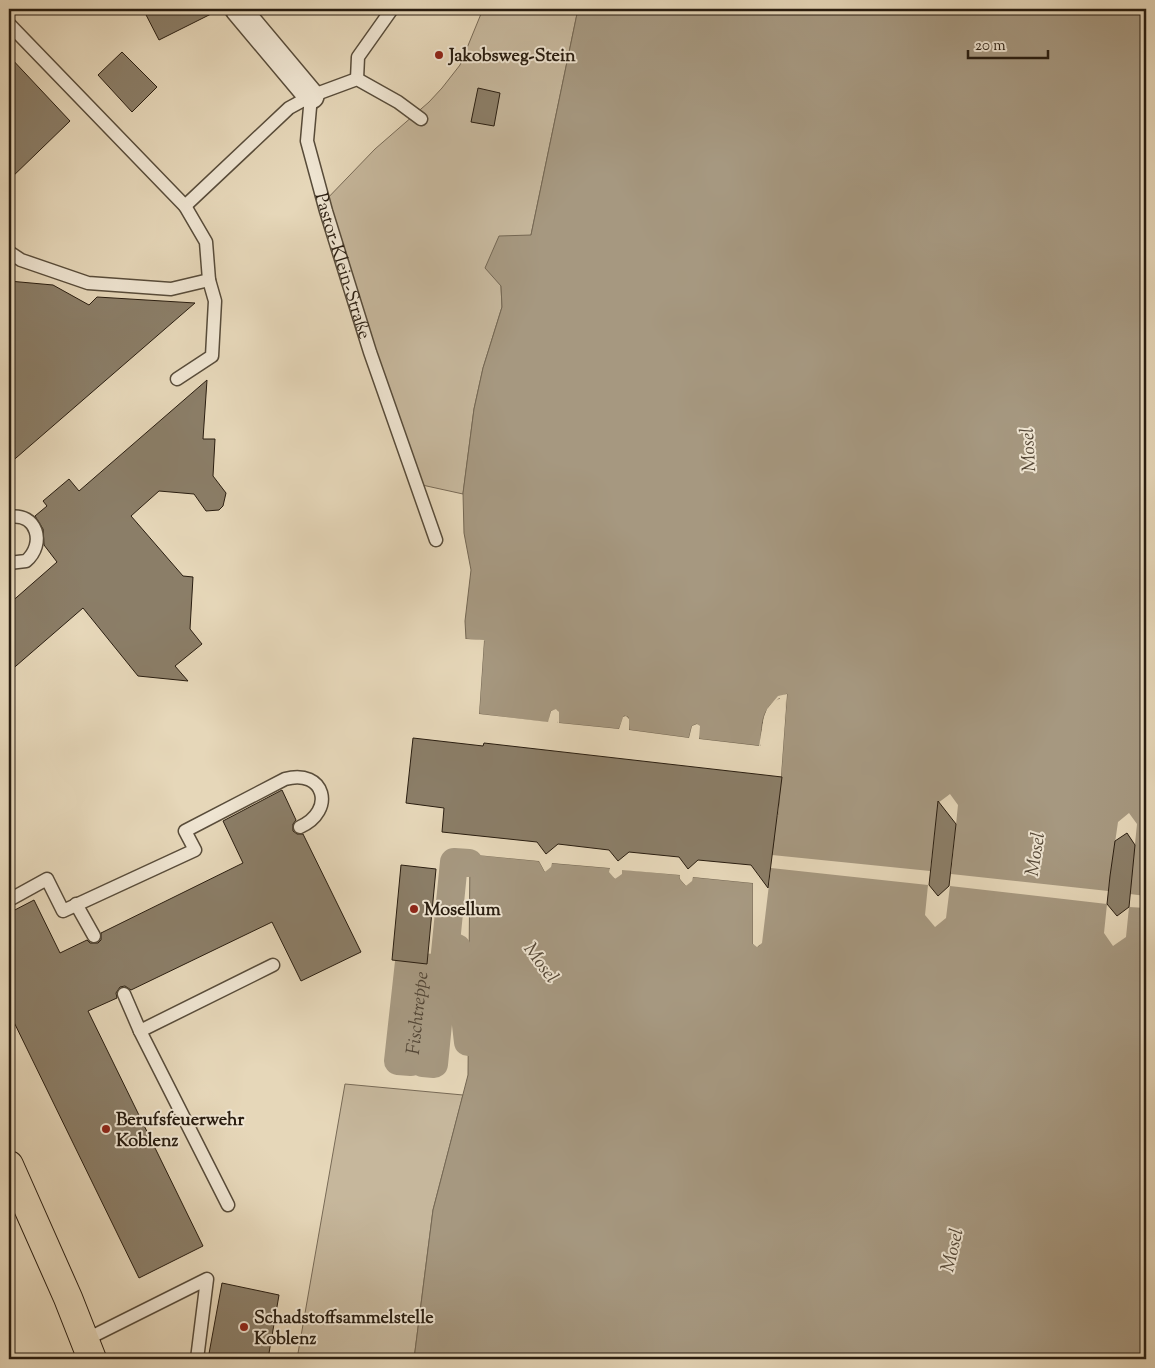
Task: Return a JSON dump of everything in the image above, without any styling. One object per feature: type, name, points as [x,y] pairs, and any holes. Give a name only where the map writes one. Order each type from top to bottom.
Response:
[{"type":"main road","points":[[9,1164],[88,1350]]},
{"type":"street","points":[[238,9],[311,96]]},
{"type":"lane","points":[[357,79],[358,57],[392,9]]},
{"type":"lane","points":[[9,24],[185,206],[206,242],[209,280],[215,301],[212,356],[176,379]]},
{"type":"lane","points":[[185,206],[289,108],[311,96],[357,79],[398,102],[421,119]]},
{"type":"lane","name":"Pastor-Klein-Straße","points":[[311,96],[307,141],[326,211],[370,352],[436,540]]},
{"type":"lane","points":[[9,252],[21,260],[88,283],[171,289],[209,280]]},
{"type":"lane","points":[[9,517],[21,517],[28,521],[37,534],[38,541],[36,549],[26,561],[9,563]]},
{"type":"lane","points":[[9,900],[47,880],[62,911],[195,850],[185,832],[285,779],[294,777],[305,777],[315,783],[321,791],[323,803],[312,822],[300,828]]},
{"type":"lane","points":[[76,904],[94,936]]},
{"type":"lane","points":[[140,1031],[273,965]]},
{"type":"lane","points":[[124,994],[140,1031],[228,1204]]},
{"type":"lane","points":[[88,1350],[207,1278],[197,1359]]},
{"type":"shaded area","points":[[483,9],[578,9],[531,235],[501,286],[502,307],[483,368],[474,409],[463,494],[413,483],[322,204],[375,149],[429,102],[442,88],[460,65]]},
{"type":"shaded area","points":[[345,1084],[463,1095],[433,1210],[414,1359],[297,1359]]},
{"type":"water","name":"Mosel","points":[[578,9],[1146,9],[1146,1359],[414,1359],[433,1210],[468,1075],[470,854],[539,861],[545,872],[551,863],[610,868],[615,879],[622,869],[681,875],[680,879],[686,886],[693,877],[753,883],[753,944],[759,946],[774,839],[770,815],[778,815],[787,694],[767,709],[764,715],[760,746],[699,739],[697,724],[692,726],[689,738],[629,730],[628,717],[624,716],[619,729],[558,723],[557,710],[551,711],[549,723],[479,714],[484,641],[466,639],[465,621],[471,570],[464,533],[463,493],[474,409],[483,368],[502,307],[501,286],[485,268],[499,236],[531,235]]},
{"type":"pier","points":[[466,639],[484,640],[479,714],[548,722],[551,711],[556,709],[559,712],[559,723],[619,729],[623,717],[626,716],[629,719],[629,730],[689,738],[692,726],[697,724],[700,726],[699,739],[759,746],[767,709],[778,696],[787,694],[778,816],[770,815],[768,838],[774,839],[772,855],[930,871],[938,803],[950,794],[958,805],[951,874],[1108,891],[1118,822],[1129,813],[1137,824],[1130,894],[1146,896],[1146,908],[1129,907],[1126,937],[1113,946],[1104,933],[1107,904],[950,886],[946,918],[935,927],[925,915],[928,885],[771,868],[762,943],[757,947],[753,944],[753,883],[693,877],[692,881],[686,886],[680,879],[680,875],[622,870],[622,874],[615,879],[609,872],[610,868],[552,863],[551,867],[545,872],[539,861],[467,854],[470,852],[540,859],[545,868],[551,860],[610,866],[615,875],[622,867],[681,873],[686,883],[693,874],[754,881],[756,943],[758,944],[771,841],[765,838],[767,815],[769,813],[776,813],[786,698],[779,698],[769,710],[760,748],[698,741],[696,726],[689,740],[628,733],[626,719],[619,732],[558,726],[555,711],[549,725],[478,716],[476,714],[482,643],[466,641]]},
{"type":"building","points":[[143,9],[221,9],[159,40]]},
{"type":"building","points":[[122,52],[157,87],[132,112],[98,75]]},
{"type":"building","points":[[9,56],[70,121],[9,180]]},
{"type":"building","points":[[478,88],[500,93],[494,126],[471,122]]},
{"type":"building","points":[[9,281],[53,285],[89,305],[97,297],[195,303],[9,464]]},
{"type":"building","points":[[207,380],[203,439],[215,439],[213,476],[226,493],[223,506],[219,510],[206,511],[194,494],[159,491],[131,516],[183,576],[193,577],[190,629],[202,644],[175,666],[188,681],[138,676],[83,608],[9,672],[9,604],[57,562],[44,545],[43,529],[35,516],[47,506],[43,501],[69,479],[79,491]]},
{"type":"building","points":[[413,738],[483,746],[484,743],[782,777],[768,888],[751,865],[698,860],[688,869],[679,857],[629,852],[618,861],[609,850],[558,844],[546,854],[537,842],[442,832],[444,808],[406,803]]},
{"type":"building","name":"Berufsfeuerwehr Koblenz","points":[[282,790],[296,820],[293,824],[293,831],[297,834],[303,834],[361,952],[301,981],[272,922],[131,990],[125,986],[120,987],[116,993],[117,998],[88,1011],[203,1246],[139,1278],[9,1012],[9,913],[34,900],[60,953],[87,940],[90,943],[98,943],[101,940],[101,933],[243,863],[223,821]]},
{"type":"building","points":[[938,801],[956,824],[949,886],[938,896],[929,885]]},
{"type":"building","points":[[1127,833],[1135,845],[1129,907],[1117,916],[1107,904],[1110,876],[1115,841]]},
{"type":"building","name":"Mosellum","points":[[401,865],[436,869],[427,964],[392,960]]},
{"type":"building","name":"Schadstoffsammelstelle Koblenz","points":[[222,1283],[279,1295],[268,1359],[208,1359]]},
{"type":"waterway","name":"Fischtreppe","points":[[409,962],[398,1061],[411,1062],[421,967],[432,968],[423,1063],[434,1064],[454,862],[469,863]]},
{"type":"waterway","name":"Fischtreppe","points":[[457,948],[468,1042]]},
{"type":"place","name":"Jakobsweg-Stein","points":[[439,55]]},
{"type":"place","name":"Mosellum","points":[[414,909]]},
{"type":"place","name":"Berufsfeuerwehr Koblenz","points":[[106,1129]]},
{"type":"place","name":"Schadstoffsammelstelle Koblenz","points":[[244,1327]]}]
